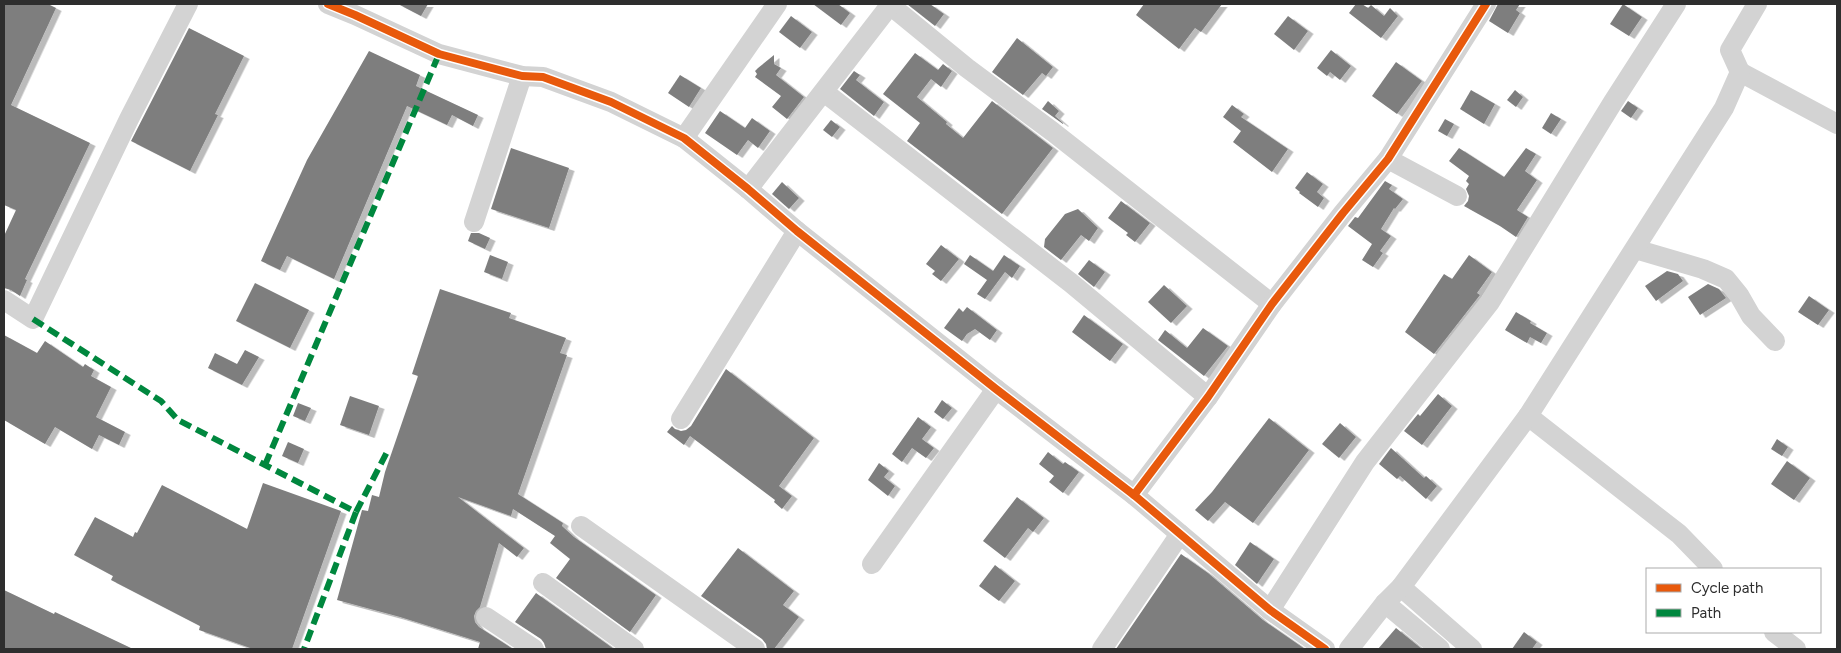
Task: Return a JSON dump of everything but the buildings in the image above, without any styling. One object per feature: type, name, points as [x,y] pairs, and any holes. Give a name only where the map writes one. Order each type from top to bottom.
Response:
[{"type":"street","points":[[4,300],[33,318],[129,119],[188,4]]},
{"type":"street","points":[[328,4],[356,14],[440,54],[522,76],[543,77],[611,102],[684,138],[797,231],[996,389],[1134,495],[1270,610],[1325,649]]},
{"type":"street","points":[[684,138],[778,4]]},
{"type":"street","points":[[748,189],[890,4],[967,68],[1053,132],[1272,304]]},
{"type":"street","points":[[1134,495],[1208,397],[1272,304],[1388,159],[1486,4]]},
{"type":"street","points":[[1270,610],[1366,462],[1490,302],[1613,102],[1676,4]]},
{"type":"street","points":[[1757,4],[1730,50],[1740,72],[1837,124]]},
{"type":"street","points":[[1349,649],[1385,603],[1401,587],[1528,416],[1724,108],[1740,72]]},
{"type":"street","points":[[474,222],[522,76]]},
{"type":"street","points":[[824,92],[1071,283],[1208,397]]},
{"type":"street","points":[[1388,159],[1457,196]]},
{"type":"street","points":[[681,419],[797,231]]},
{"type":"street","points":[[1635,249],[1703,269],[1726,279],[1739,295],[1751,316],[1775,341]]},
{"type":"street","points":[[872,564],[996,389]]},
{"type":"street","points":[[1528,416],[1679,534],[1712,568]]},
{"type":"street","points":[[581,526],[756,649]]},
{"type":"street","points":[[1102,649],[1180,534]]},
{"type":"street","points":[[543,583],[634,649]]},
{"type":"street","points":[[1401,587],[1472,649]]},
{"type":"street","points":[[1385,603],[1440,649]]},
{"type":"street","points":[[486,617],[534,649]]},
{"type":"street","points":[[1775,633],[1796,649]]},
{"type":"marked path","points":[[265,465],[439,54]]},
{"type":"marked path","points":[[33,319],[161,401],[178,420],[356,512],[304,649]]},
{"type":"marked path","points":[[356,512],[388,450]]},
{"type":"cycle path","points":[[328,4],[439,54],[522,76],[543,77],[611,102],[684,138],[797,231],[996,389],[1134,495],[1270,610],[1325,649]]},
{"type":"cycle path","points":[[1134,495],[1208,397],[1272,304],[1388,159],[1486,4]]}]
